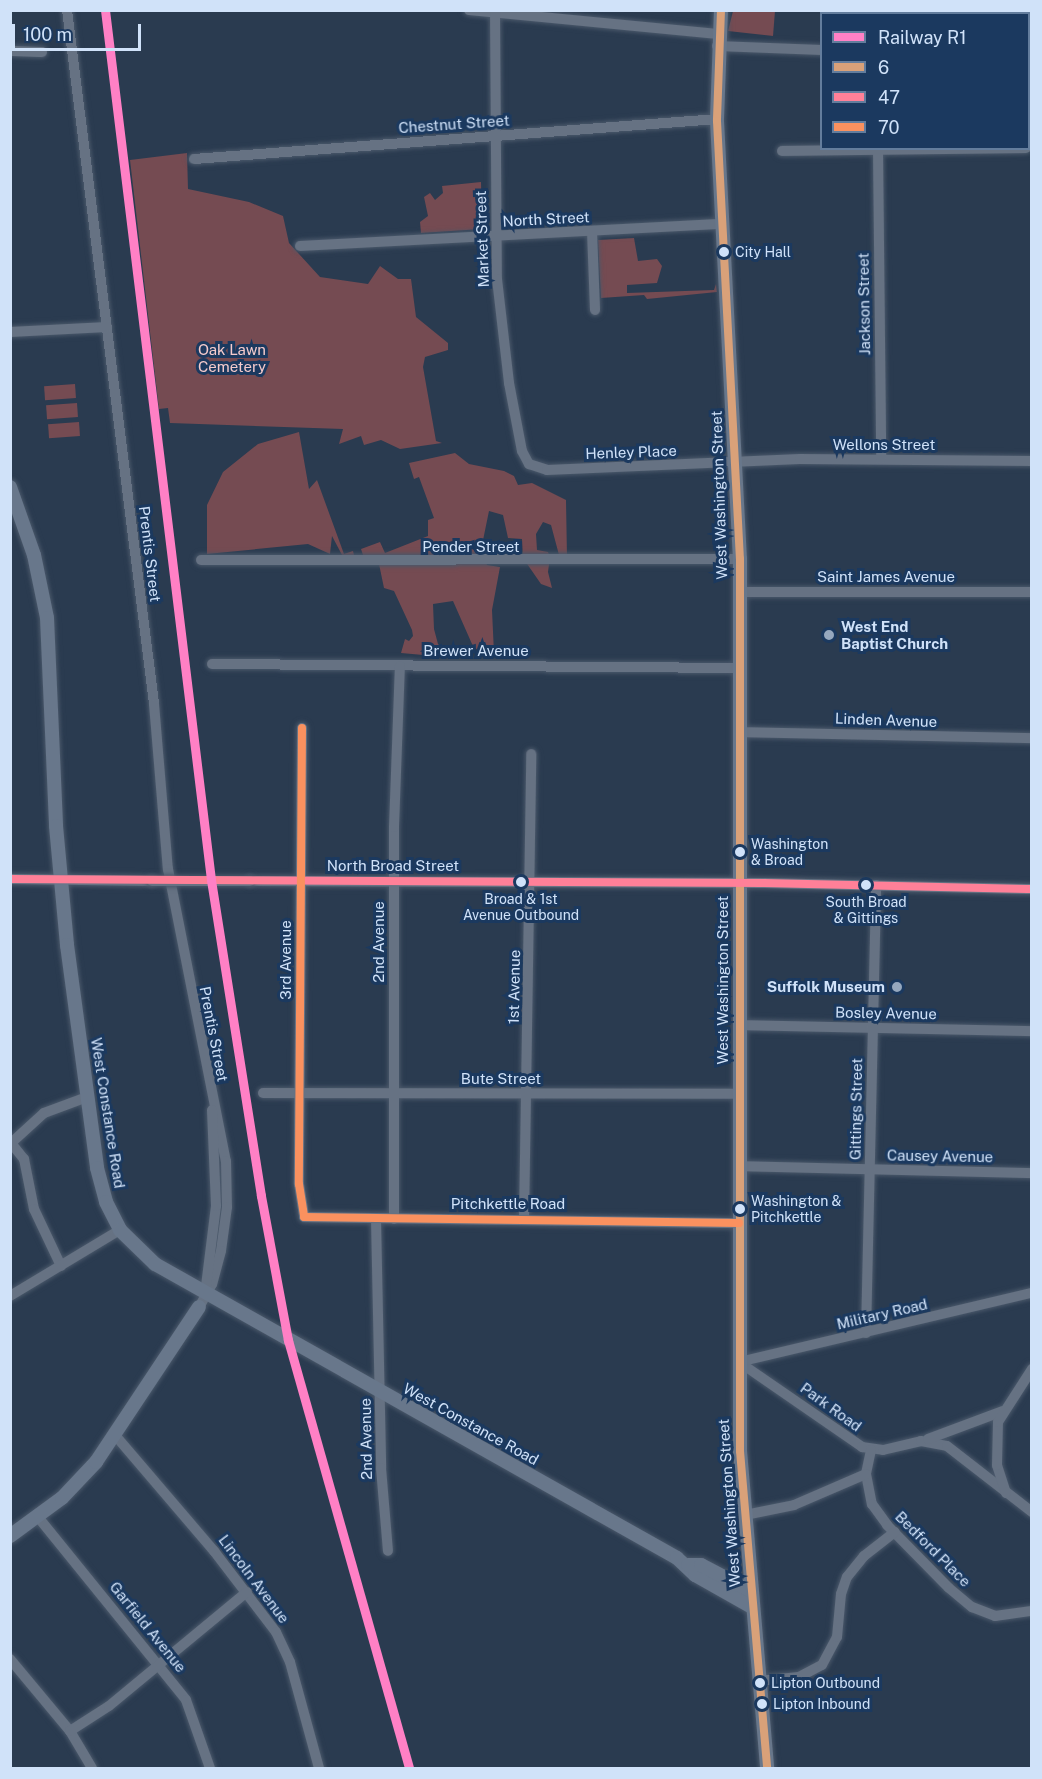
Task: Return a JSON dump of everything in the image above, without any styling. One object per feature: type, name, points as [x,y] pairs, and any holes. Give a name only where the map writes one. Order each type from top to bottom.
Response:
[{"type":"main road","name":"West Washington Street","points":[[721,10],[717,40],[717,119],[740,559],[739,1362],[745,1515],[767,1768]]},
{"type":"main road","name":"West Constance Road","points":[[10,487],[34,555],[47,618],[60,879],[100,1185],[120,1230],[154,1264],[688,1565],[695,1575],[752,1607]]},
{"type":"main road","points":[[10,1536],[38,1517],[78,1482],[115,1435],[199,1307]]},
{"type":"main road","name":"West Constance Road","points":[[688,1565],[701,1565],[751,1591]]},
{"type":"street","name":"Prentis Street","points":[[67,10],[154,704],[168,869],[212,1100],[223,1135],[227,1191],[221,1251],[212,1284],[205,1294]]},
{"type":"street","points":[[469,10],[717,40],[820,50]]},
{"type":"street","name":"Market Street","points":[[495,12],[495,237],[509,383],[522,450],[529,464]]},
{"type":"street","points":[[10,51],[42,52]]},
{"type":"street","name":"Chestnut Street","points":[[194,159],[717,119]]},
{"type":"street","points":[[782,151],[878,150]]},
{"type":"street","name":"Jackson Street","points":[[878,150],[881,459]]},
{"type":"street","name":"North Street","points":[[300,246],[722,224]]},
{"type":"street","points":[[592,231],[595,310]]},
{"type":"street","points":[[10,332],[107,327]]},
{"type":"street","name":"Wellons Street","points":[[735,463],[881,459],[1032,461]]},
{"type":"street","name":"Henley Place","points":[[529,464],[547,470],[735,463]]},
{"type":"street","name":"Pender Street","points":[[201,560],[740,559]]},
{"type":"street","name":"Saint James Avenue","points":[[740,592],[1032,592]]},
{"type":"street","name":"Brewer Avenue","points":[[212,664],[740,668]]},
{"type":"street","name":"2nd Avenue","points":[[394,1219],[394,880],[400,666]]},
{"type":"street","name":"3rd Avenue","points":[[300,1192],[302,728]]},
{"type":"street","name":"Linden Avenue","points":[[740,732],[1032,738]]},
{"type":"street","name":"1st Avenue","points":[[525,1220],[531,754]]},
{"type":"street","name":"North Broad Street","points":[[10,879],[739,882],[1032,889]]},
{"type":"street","name":"Gittings Street","points":[[866,1333],[876,885]]},
{"type":"street","name":"Bosley Avenue","points":[[740,1025],[1032,1031]]},
{"type":"street","name":"Bute Street","points":[[263,1093],[740,1094]]},
{"type":"street","points":[[61,1266],[34,1209],[24,1159],[11,1144],[44,1113],[87,1097]]},
{"type":"street","name":"Causey Avenue","points":[[739,1166],[1032,1173]]},
{"type":"street","name":"Pitchkettle Road","points":[[300,1192],[301,1213],[308,1218],[739,1222]]},
{"type":"street","name":"2nd Avenue","points":[[376,1219],[381,1468],[388,1551]]},
{"type":"street","points":[[10,1296],[120,1230]]},
{"type":"street","name":"Military Road","points":[[739,1362],[1032,1293]]},
{"type":"street","points":[[199,1307],[205,1294]]},
{"type":"street","name":"Park Road","points":[[739,1362],[858,1446],[871,1450],[921,1441],[947,1446],[964,1457],[1007,1496],[1032,1512]]},
{"type":"street","points":[[1007,1496],[996,1450],[1003,1411],[1032,1369]]},
{"type":"street","points":[[921,1441],[966,1428],[1003,1411]]},
{"type":"street","name":"Lincoln Avenue","points":[[115,1435],[247,1592],[284,1646],[319,1768]]},
{"type":"street","name":"Bedford Place","points":[[871,1450],[866,1474],[872,1504],[895,1532],[949,1588],[972,1607],[995,1616],[1032,1611]]},
{"type":"street","points":[[745,1515],[794,1505],[866,1474]]},
{"type":"street","name":"Garfield Avenue","points":[[38,1517],[160,1664],[194,1716],[210,1768]]},
{"type":"street","points":[[758,1681],[799,1677],[822,1665],[837,1637],[841,1594],[847,1577],[864,1556],[895,1532]]},
{"type":"street","points":[[70,1731],[160,1664],[247,1592]]},
{"type":"street","points":[[10,1659],[70,1731],[92,1768]]},
{"type":"green space","points":[[733,11],[775,11],[773,36],[728,31]]},
{"type":"green space","name":"Oak Lawn Cemetery","points":[[187,153],[188,189],[249,202],[283,216],[289,243],[320,277],[368,284],[380,266],[398,279],[411,279],[416,317],[448,343],[448,350],[425,357],[423,367],[436,441],[442,443],[400,449],[381,440],[364,445],[361,436],[339,444],[343,429],[170,423],[168,408],[159,409],[130,160]]},
{"type":"green space","points":[[481,182],[482,229],[421,233],[420,222],[428,216],[424,197],[430,193],[435,200],[443,193],[442,186]]},
{"type":"green space","points":[[634,238],[638,261],[657,259],[662,266],[657,283],[627,285],[627,293],[714,290],[716,284],[717,292],[647,299],[644,295],[601,298],[598,240]]},
{"type":"green space","points":[[75,384],[76,398],[45,400],[44,386]]},
{"type":"green space","points":[[77,403],[78,417],[47,419],[46,405]]},
{"type":"green space","points":[[79,422],[80,436],[49,438],[48,424]]},
{"type":"green space","points":[[299,432],[309,489],[317,480],[344,554],[353,551],[354,555],[342,555],[332,536],[330,554],[308,544],[207,554],[207,505],[223,472],[258,444]]},
{"type":"green space","points":[[455,453],[469,464],[504,471],[514,476],[518,485],[532,483],[566,500],[567,557],[559,555],[551,525],[543,522],[536,534],[537,550],[548,552],[550,557],[548,572],[552,588],[541,584],[523,558],[522,539],[508,538],[503,515],[489,511],[481,550],[487,565],[500,567],[492,610],[494,653],[480,653],[472,644],[453,601],[433,604],[434,629],[438,644],[446,651],[445,657],[401,653],[405,639],[409,641],[413,636],[412,630],[394,591],[384,588],[379,564],[363,555],[361,549],[380,542],[385,553],[428,536],[428,520],[434,518],[419,477],[414,479],[409,463]]},
{"type":"rail line","name":"R1","points":[[105,10],[211,880],[261,1196],[288,1340],[409,1768]]},
{"type":"transit line","name":"6","points":[[721,10],[717,121],[740,559],[740,1451],[767,1768]]},
{"type":"transit line","name":"70","points":[[302,728],[299,1184],[304,1217],[739,1223]]},
{"type":"transit line","name":"47","points":[[10,879],[764,883],[1032,889]]},
{"type":"place","name":"City Hall","points":[[724,252]]},
{"type":"place","name":"West End Baptist Church","points":[[829,635]]},
{"type":"place","name":"Washington & Broad","points":[[740,852]]},
{"type":"place","name":"Broad & 1st Avenue Outbound","points":[[521,882]]},
{"type":"place","name":"South Broad & Gittings","points":[[866,885]]},
{"type":"place","name":"Suffolk Museum","points":[[897,987]]},
{"type":"place","name":"Washington & Pitchkettle","points":[[740,1209]]},
{"type":"place","name":"Lipton Outbound","points":[[760,1683]]},
{"type":"place","name":"Lipton Inbound","points":[[762,1704]]}]
